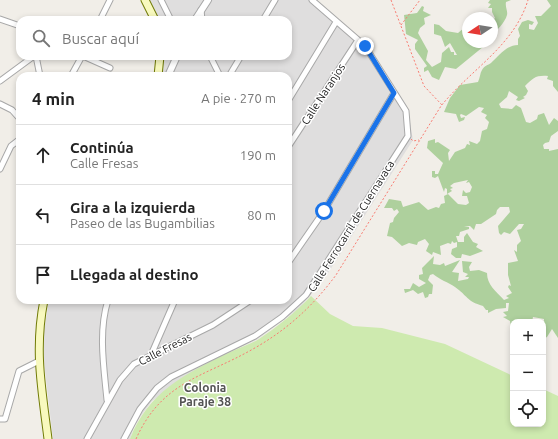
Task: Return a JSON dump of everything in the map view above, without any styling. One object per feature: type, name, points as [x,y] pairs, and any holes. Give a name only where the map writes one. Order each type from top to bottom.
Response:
[{"type":"main road","points":[[145,0],[153,16]]},
{"type":"main road","points":[[158,72],[160,60]]},
{"type":"main road","points":[[43,304],[38,338],[39,361],[48,439]]},
{"type":"street","points":[[102,16],[110,0]]},
{"type":"street","points":[[161,0],[169,16]]},
{"type":"street","points":[[198,16],[208,0]]},
{"type":"street","points":[[265,16],[275,0]]},
{"type":"street","points":[[312,0],[365,46],[406,111],[408,136]]},
{"type":"street","points":[[201,10],[202,16]]},
{"type":"street","points":[[0,19],[16,25]]},
{"type":"street","points":[[0,26],[6,21]]},
{"type":"street","points":[[292,94],[336,22]]},
{"type":"street","name":"Calle Naranjos","points":[[292,141],[358,40]]},
{"type":"street","points":[[0,81],[29,60]]},
{"type":"street","points":[[36,60],[39,72]]},
{"type":"street","points":[[73,72],[80,60]]},
{"type":"street","points":[[91,60],[110,68]]},
{"type":"street","points":[[170,72],[175,60]]},
{"type":"street","points":[[212,60],[218,72]]},
{"type":"street","points":[[231,72],[238,60]]},
{"type":"street","points":[[292,257],[324,211],[394,93]]},
{"type":"street","points":[[0,104],[12,110],[16,114]]},
{"type":"street","name":"Calle Ferrocarril de Cuernavaca","points":[[124,439],[140,409],[157,388],[171,377],[255,336],[282,317],[306,295],[408,136]]},
{"type":"street","points":[[0,169],[11,146],[16,142]]},
{"type":"street","points":[[107,304],[104,323],[103,353],[107,401]]},
{"type":"street","points":[[151,356],[173,304]]},
{"type":"street","name":"Calle Fresas","points":[[87,439],[120,380],[134,364],[213,325],[245,304]]},
{"type":"street","points":[[0,419],[5,419],[18,372],[39,361]]},
{"type":"path","points":[[391,0],[424,86],[442,105]]},
{"type":"path","points":[[400,26],[420,0]]},
{"type":"path","points":[[408,136],[413,141],[420,140]]},
{"type":"shaded area","points":[[149,0],[317,0],[367,45],[407,106],[413,140],[328,273],[300,308],[258,339],[226,354],[152,401],[135,424],[130,439],[53,439],[44,362],[43,338],[48,304],[292,304],[292,72],[161,72],[163,60],[292,60],[292,16],[156,16]]},
{"type":"green space","points":[[490,0],[511,0],[506,2],[506,18],[498,29],[498,12],[492,12],[492,8],[488,8],[491,4],[488,3]]},
{"type":"green space","points":[[547,0],[558,0],[558,92],[553,86],[553,81],[547,79],[548,76],[540,76],[533,79],[525,86],[528,91],[523,97],[525,98],[519,101],[516,100],[518,97],[509,91],[507,97],[499,104],[501,108],[512,109],[516,105],[521,108],[526,122],[530,123],[537,119],[538,115],[544,113],[549,125],[554,118],[558,121],[558,131],[551,136],[549,142],[543,145],[544,149],[549,149],[549,151],[558,149],[558,338],[552,329],[546,338],[546,319],[533,317],[533,319],[510,319],[510,321],[503,317],[507,316],[503,312],[508,311],[509,303],[506,303],[506,308],[496,309],[488,313],[488,310],[486,310],[483,306],[470,300],[455,287],[433,274],[430,275],[428,280],[433,285],[432,294],[429,294],[428,297],[425,298],[423,292],[418,294],[413,290],[405,293],[404,289],[410,289],[413,283],[419,287],[426,283],[419,279],[419,275],[423,274],[422,268],[434,256],[433,264],[440,265],[444,263],[445,266],[460,260],[452,272],[459,273],[458,281],[468,279],[469,277],[465,277],[468,274],[463,272],[462,261],[472,262],[469,267],[470,271],[479,270],[487,273],[490,284],[495,291],[504,300],[509,298],[506,296],[512,293],[508,287],[509,285],[511,286],[508,275],[508,263],[518,261],[514,250],[517,252],[517,245],[521,241],[517,230],[521,229],[524,224],[519,224],[510,234],[504,232],[501,235],[499,233],[498,226],[510,212],[509,207],[500,207],[496,214],[481,224],[476,224],[474,230],[470,226],[464,226],[469,227],[469,229],[460,232],[459,236],[456,236],[458,242],[464,242],[464,237],[467,233],[473,242],[478,244],[476,247],[483,251],[470,256],[462,254],[461,258],[456,258],[451,254],[452,249],[457,247],[457,242],[454,243],[452,241],[451,244],[448,243],[440,246],[441,255],[433,252],[432,255],[426,251],[429,244],[425,239],[418,242],[417,245],[409,243],[402,246],[392,237],[387,236],[390,223],[393,222],[394,218],[399,212],[397,209],[394,211],[392,208],[384,208],[389,199],[401,201],[403,207],[419,202],[428,210],[436,207],[439,208],[441,204],[445,203],[444,196],[448,194],[458,204],[466,205],[469,203],[467,196],[462,196],[463,190],[466,193],[470,192],[472,187],[469,182],[466,183],[468,180],[454,183],[450,186],[453,188],[450,189],[452,191],[447,194],[447,189],[445,188],[444,192],[438,176],[435,178],[432,177],[432,171],[435,171],[435,174],[438,174],[443,163],[427,148],[428,141],[435,139],[435,143],[438,142],[450,150],[448,153],[449,161],[455,152],[465,148],[467,144],[470,145],[469,141],[477,144],[480,141],[482,131],[487,129],[489,122],[485,118],[487,115],[481,112],[484,108],[479,107],[466,116],[461,114],[461,118],[465,117],[464,120],[459,122],[456,114],[444,112],[450,98],[460,85],[478,82],[481,71],[484,68],[506,49],[518,45],[518,39],[520,36],[518,29],[522,22],[528,20],[534,22],[532,25],[529,24],[529,29],[534,30],[538,23],[535,16],[541,16],[551,6]]},
{"type":"green space","points":[[422,6],[424,7],[423,11],[431,15],[424,18],[425,24],[420,28],[418,33],[428,51],[426,60],[432,67],[441,62],[442,53],[449,47],[451,52],[454,52],[454,55],[457,55],[450,43],[445,47],[441,36],[434,34],[434,24],[439,25],[446,31],[458,33],[462,30],[462,48],[482,48],[456,69],[445,67],[439,80],[432,77],[428,70],[424,72],[424,68],[427,66],[415,49],[415,44],[418,40],[406,34],[404,15],[417,13]]},
{"type":"green space","points":[[311,296],[330,314],[353,326],[382,328],[445,344],[510,375],[510,427],[546,427],[546,390],[558,396],[558,439],[130,439],[147,409],[170,386],[197,369],[259,339],[299,308]]},
{"type":"district","name":"Colonia Paraje 38","points":[[205,395]]},
{"type":"route","points":[[324,211],[394,93],[365,46]]}]
